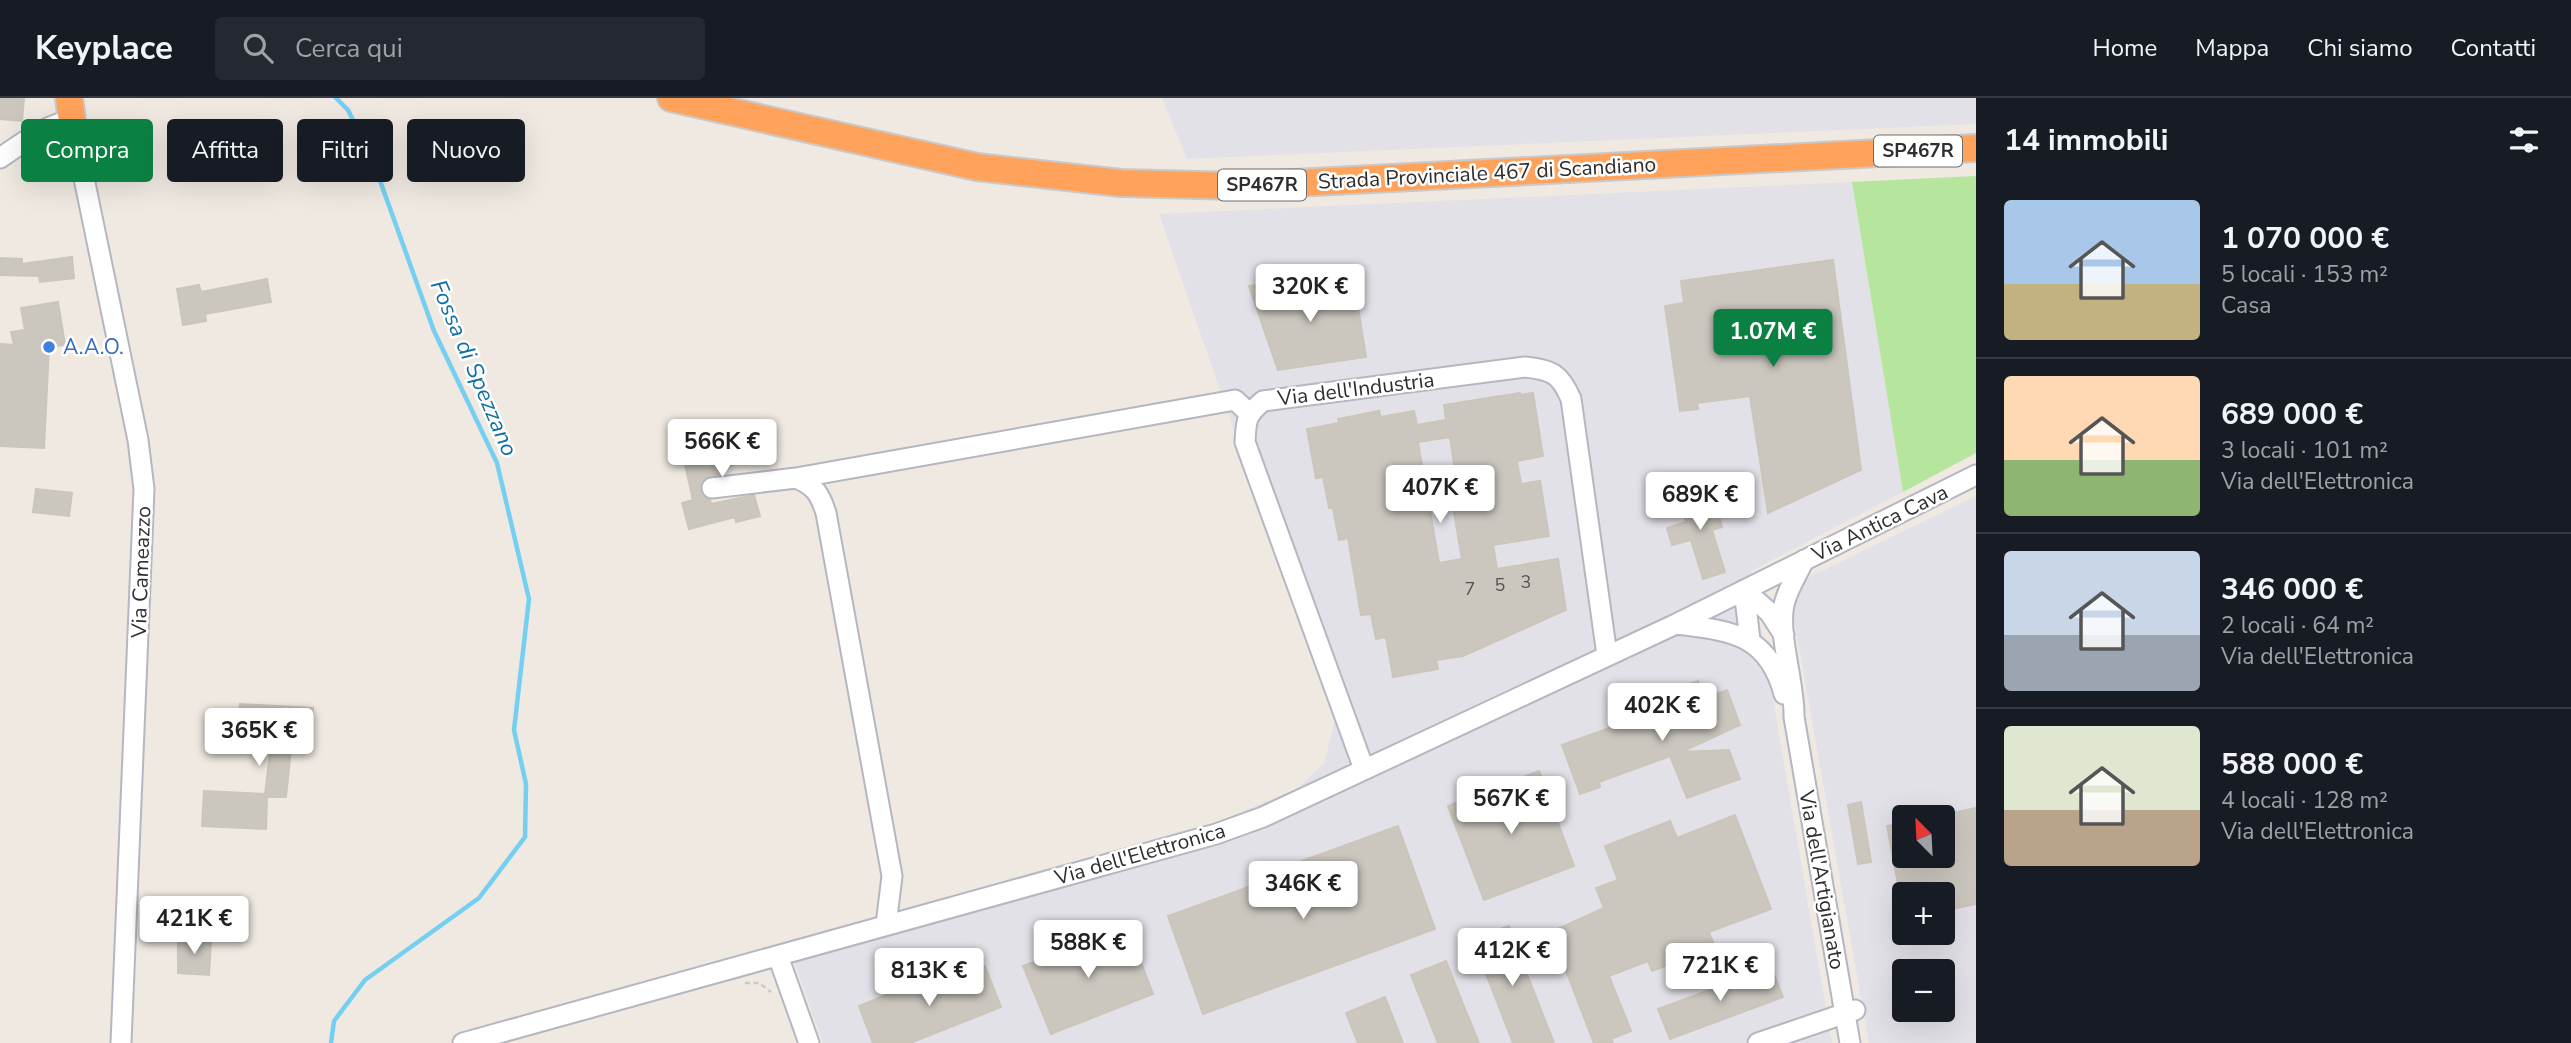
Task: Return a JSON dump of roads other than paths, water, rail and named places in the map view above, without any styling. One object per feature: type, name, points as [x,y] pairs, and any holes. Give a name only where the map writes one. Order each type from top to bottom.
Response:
[{"type":"highway","name":"Strada Provinciale 467 di Scandiano","points":[[671,98],[976,167],[1121,183],[1237,187],[1976,148]]},
{"type":"street","points":[[0,158],[58,123],[70,109]]},
{"type":"street","name":"Via Cameazzo","points":[[70,109],[138,440],[144,489],[120,1039]]},
{"type":"street","name":"Via dell'Industria","points":[[1364,769],[1245,442],[1245,425],[1249,413],[1263,401],[1525,367],[1545,369],[1562,379],[1572,399],[1607,655]]},
{"type":"street","points":[[712,488],[796,478],[1235,400],[1249,413]]},
{"type":"street","name":"Via Antica Cava","points":[[1783,570],[1976,475]]},
{"type":"street","points":[[796,478],[810,484],[820,493],[826,513],[892,876],[886,925]]},
{"type":"street","name":"Via dell'Artigianato","points":[[1804,560],[1784,602],[1784,636],[1795,697],[1794,717],[1851,1011],[1850,1043]]},
{"type":"street","name":"Via dell'Elettronica","points":[[463,1043],[1216,834],[1263,817],[1676,624],[1783,570]]},
{"type":"street","points":[[1676,624],[1728,631],[1750,640],[1745,590]]},
{"type":"street","name":"Via dell'Artigianato","points":[[1745,590],[1769,612],[1784,636]]},
{"type":"street","name":"Via dell'Artigianato","points":[[1750,640],[1778,673],[1785,699],[1794,717]]},
{"type":"street","points":[[778,956],[809,1043]]},
{"type":"street","points":[[1758,1043],[1851,1011]]},
{"type":"waterway","name":"Fossa di Spezzano","points":[[331,1043],[334,1021],[365,980],[479,898],[525,837],[526,784],[514,730],[529,599],[497,463],[434,331],[373,161],[348,110],[336,98]]},
{"type":"place","name":"A.A.O.","points":[[49,347]]}]
